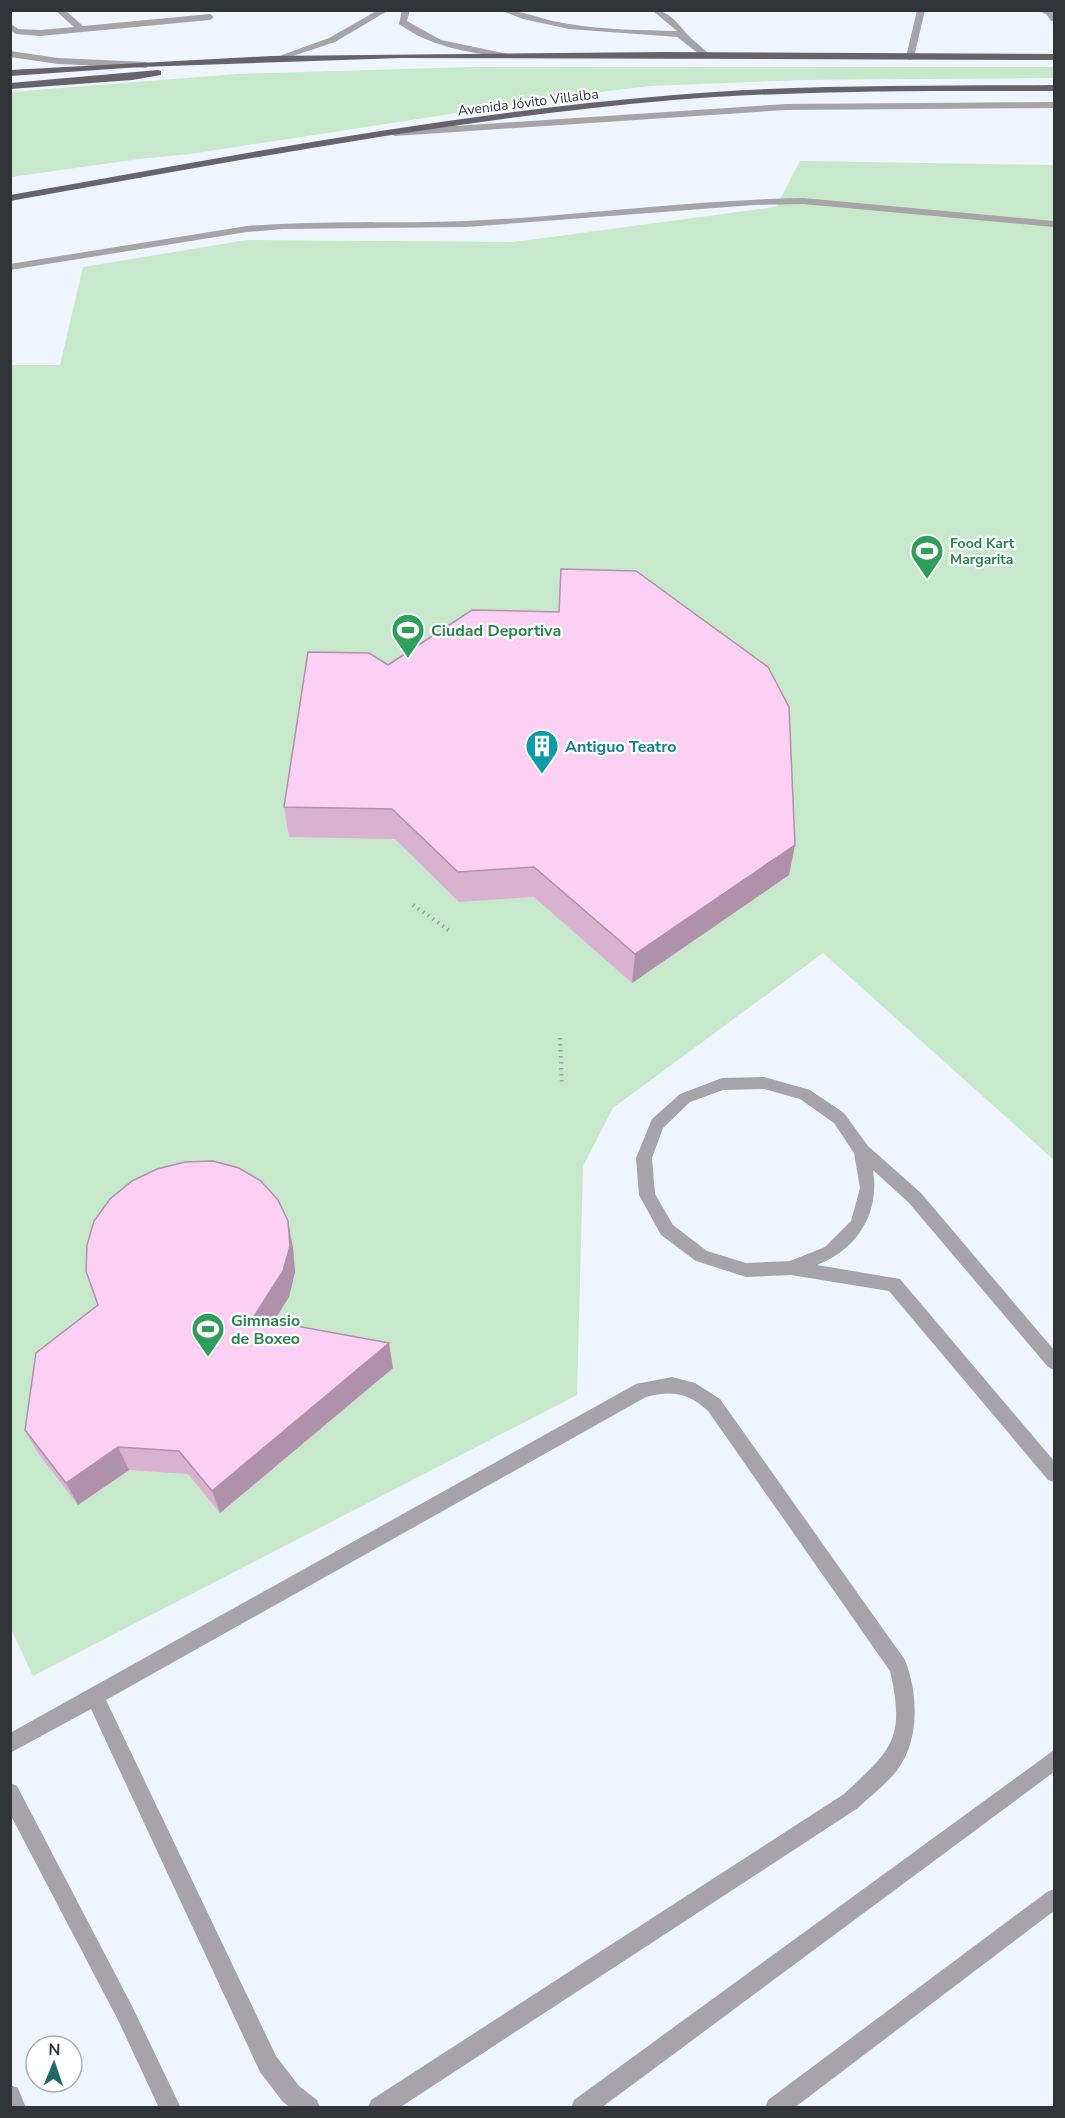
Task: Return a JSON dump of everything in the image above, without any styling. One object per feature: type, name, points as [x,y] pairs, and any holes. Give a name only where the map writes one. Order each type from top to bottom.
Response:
[{"type":"main road","points":[[10,73],[275,59],[504,54],[1054,57]]},
{"type":"main road","points":[[10,86],[132,77],[217,63]]},
{"type":"main road","name":"Avenida Jóvito Villalba","points":[[10,198],[392,133],[569,108],[770,91],[1054,87]]},
{"type":"main road","points":[[10,188],[139,167],[226,161]]},
{"type":"street","points":[[59,10],[81,29]]},
{"type":"street","points":[[275,59],[332,40],[385,10]]},
{"type":"street","points":[[406,10],[402,22],[418,35],[455,47],[504,54]]},
{"type":"street","points":[[504,10],[532,21],[568,29],[683,35]]},
{"type":"street","points":[[656,10],[706,55]]},
{"type":"street","points":[[910,57],[921,10]]},
{"type":"street","points":[[10,25],[16,31],[40,33],[210,17]]},
{"type":"street","points":[[10,54],[57,61],[152,65]]},
{"type":"street","points":[[392,133],[786,107],[1054,105]]},
{"type":"street","points":[[10,267],[247,229],[283,226],[466,224],[754,202],[803,201],[1054,224]]},
{"type":"street","points":[[1054,1362],[915,1198],[862,1150],[839,1118],[805,1094],[764,1083],[722,1084],[685,1098],[657,1124],[644,1158],[647,1195],[667,1230],[702,1256],[746,1270],[791,1268],[894,1284],[1054,1474]]},
{"type":"street","points":[[791,1268],[831,1252],[858,1224],[868,1188],[862,1150]]},
{"type":"street","points":[[10,1744],[642,1390],[658,1384],[676,1383],[704,1394],[898,1667],[904,1690],[906,1714],[902,1737],[893,1759],[851,1801],[379,2108]]},
{"type":"street","points":[[95,1697],[268,2064],[291,2094],[309,2108]]},
{"type":"street","points":[[582,2108],[1054,1760]]},
{"type":"street","points":[[10,1793],[125,2013],[170,2108]]},
{"type":"street","points":[[776,2108],[1054,1899]]},
{"type":"street","points":[[10,2096],[15,2108]]},
{"type":"path","points":[[413,905],[450,931]]},
{"type":"path","points":[[560,1038],[562,1086]]},
{"type":"green space","points":[[472,67],[1054,67],[1054,78],[801,80],[650,86],[560,97],[190,154],[11,177],[11,92],[237,74]]},
{"type":"green space","name":"Ciudad Deportiva","points":[[800,161],[1054,165],[1054,1160],[823,953],[613,1108],[583,1166],[577,1395],[33,1676],[11,1629],[11,365],[60,365],[83,267],[247,240],[514,242],[776,207]]},
{"type":"building","name":"Antiguo Teatro","points":[[561,569],[636,571],[768,667],[789,707],[795,845],[635,954],[534,867],[458,872],[392,809],[284,807],[308,652],[369,653],[388,665],[472,610],[559,612]]},
{"type":"building","name":"Gimnasio de Boxeo","points":[[213,1161],[239,1168],[261,1181],[278,1200],[288,1221],[290,1246],[283,1271],[253,1318],[389,1343],[212,1491],[179,1451],[118,1447],[66,1483],[25,1430],[36,1353],[98,1305],[86,1271],[87,1245],[94,1221],[110,1199],[132,1181],[157,1169],[185,1162]]},
{"type":"place","name":"Food Kart Margarita","points":[[927,580]]},
{"type":"place","name":"Ciudad Deportiva","points":[[408,659]]},
{"type":"place","name":"Antiguo Teatro","points":[[542,775]]},
{"type":"place","name":"Gimnasio de Boxeo","points":[[208,1358]]}]
